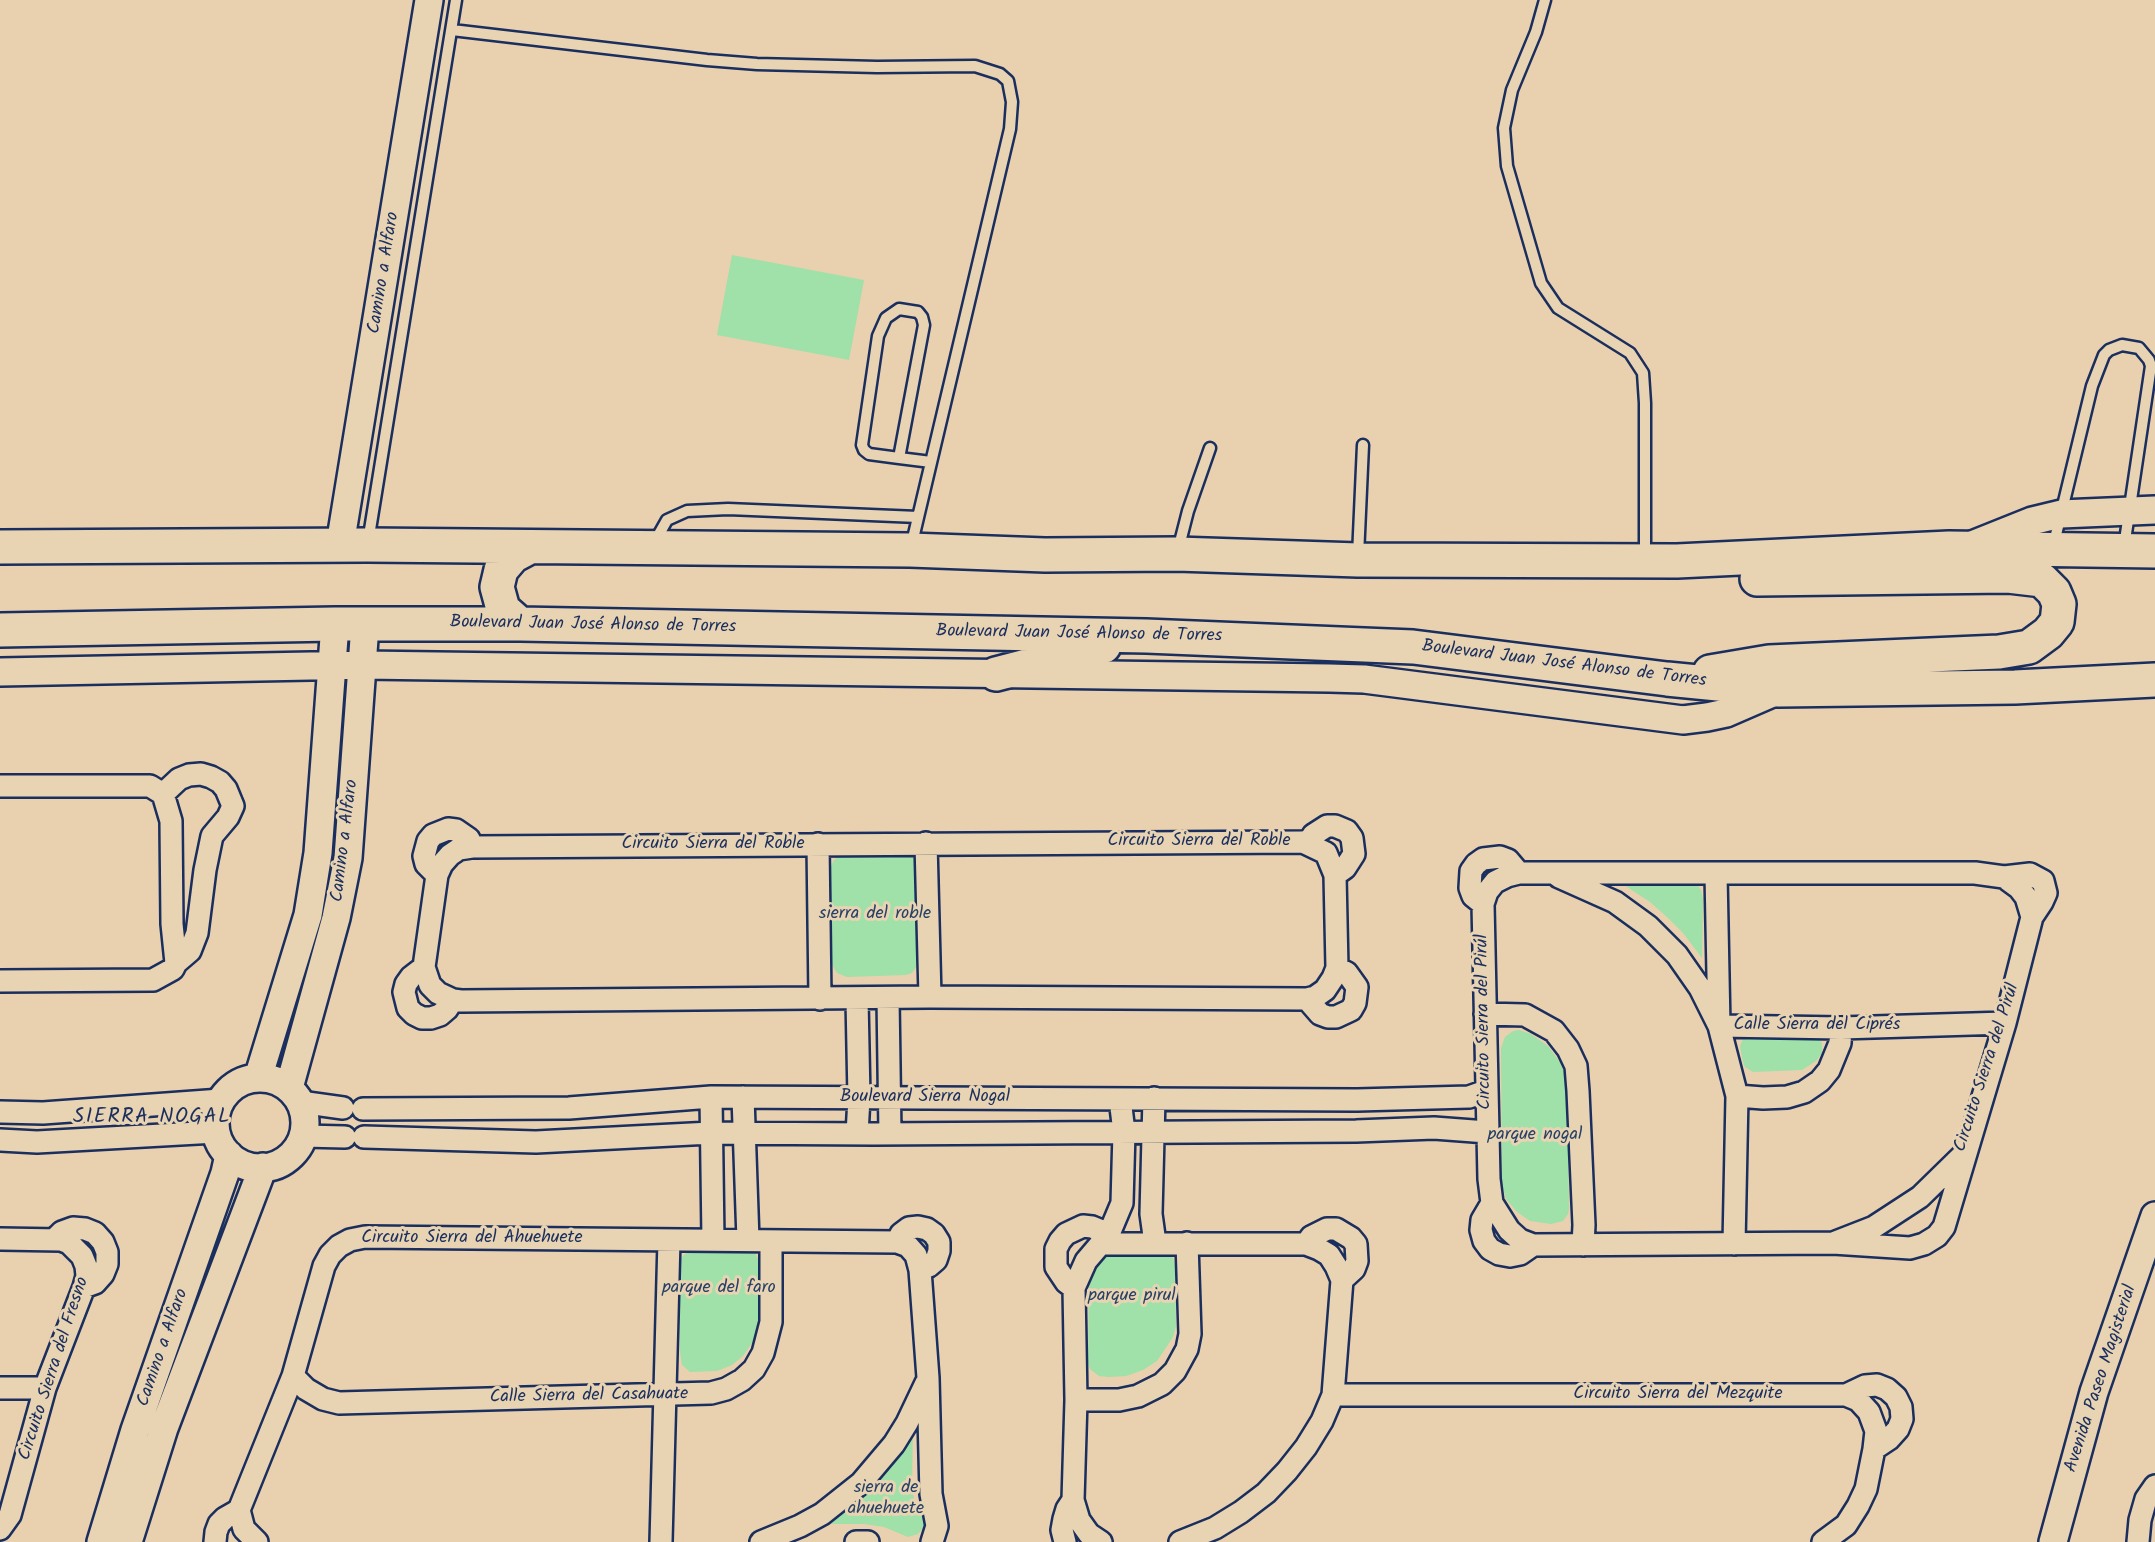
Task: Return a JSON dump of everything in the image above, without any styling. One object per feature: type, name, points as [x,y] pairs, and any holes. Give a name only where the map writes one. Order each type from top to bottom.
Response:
[{"type":"main road","points":[[0,547],[354,545],[910,550],[1045,555],[1177,554],[1358,560],[1645,561],[1966,547],[2140,550]]},
{"type":"main road","points":[[520,624],[503,609],[498,587],[501,570],[513,556],[528,548]]},
{"type":"main road","points":[[1667,679],[1769,662],[1999,652],[2029,647],[2048,633],[2057,621],[2059,604],[2054,592],[2042,580],[2008,576],[1752,579],[1727,575],[1677,561]]},
{"type":"main road","name":"Boulevard Juan José Alonso de Torres","points":[[0,630],[520,624],[1146,636],[1413,647],[1667,679],[1779,690],[2003,688],[2155,680]]},
{"type":"main road","points":[[996,674],[1146,636]]},
{"type":"street","name":"Camino a Alfaro","points":[[354,545],[429,0]]},
{"type":"street","points":[[1966,547],[2012,528],[2061,514],[2143,511]]},
{"type":"street","name":"Camino a Alfaro","points":[[295,1095],[348,858],[363,665],[350,625]]},
{"type":"street","name":"Camino a Alfaro","points":[[258,1078],[308,915],[318,854],[331,665],[350,625]]},
{"type":"street","points":[[0,672],[363,665],[1364,679],[1683,720],[1726,713],[1779,690]]},
{"type":"street","points":[[0,981],[153,980],[173,969],[176,963],[190,951],[197,933],[212,836],[228,817],[232,806],[226,789],[220,782],[201,774],[179,779],[163,794]]},
{"type":"street","points":[[0,786],[150,786],[163,794],[171,821],[172,924],[176,963]]},
{"type":"street","points":[[1309,843],[1319,830],[1327,826],[1335,826],[1347,831],[1355,846],[1354,854],[1345,868],[1335,875]]},
{"type":"street","points":[[926,843],[930,997]]},
{"type":"street","name":"Circuito Sierra del Roble","points":[[424,967],[437,875],[442,864],[450,855],[459,849],[472,847],[926,843],[1309,843],[1326,853],[1335,875],[1337,968]]},
{"type":"street","points":[[818,844],[820,999]]},
{"type":"street","name":"Circuito Sierra del Pirúl","points":[[1519,873],[1551,874],[1976,873],[2004,876],[2026,897],[2032,917],[2005,1023],[1965,1153],[1940,1179],[1911,1203],[1874,1227],[1833,1244],[1533,1245],[1520,1240],[1509,1230],[1492,1203],[1487,1132],[1482,904],[1487,892],[1495,882],[1519,873]]},
{"type":"street","name":"Calle Sierra del Ciprés","points":[[1551,874],[1615,902],[1648,926],[1677,955],[1700,988],[1719,1026],[1841,1028],[2005,1023]]},
{"type":"street","points":[[1716,874],[1719,1026],[1737,1096],[1734,1244]]},
{"type":"street","points":[[453,1000],[440,1015],[422,1018],[408,1008],[404,992],[406,984],[424,967],[430,985],[438,993],[453,1000],[930,997],[1307,999],[1325,990],[1337,968],[1347,973],[1357,987],[1355,1003],[1351,1010],[1336,1017],[1320,1014],[1307,999]]},
{"type":"street","points":[[888,998],[890,1134]]},
{"type":"street","points":[[857,999],[859,1098],[857,1134]]},
{"type":"street","points":[[1485,1014],[1504,1013],[1525,1016],[1554,1031],[1568,1049],[1576,1066],[1583,1245]]},
{"type":"street","points":[[1737,1096],[1787,1097],[1804,1092],[1820,1081],[1829,1070],[1840,1043],[1841,1028]]},
{"type":"street","points":[[258,1078],[280,1082],[295,1095],[304,1112],[305,1124],[303,1136],[297,1148],[288,1158],[276,1165],[262,1167],[244,1164],[222,1143],[216,1116],[221,1100],[237,1084],[258,1078]]},
{"type":"street","name":"Boulevard Sierra Nogal","points":[[295,1095],[353,1109],[569,1108],[711,1097],[1368,1100],[1470,1097],[1486,1091]]},
{"type":"street","points":[[711,1097],[713,1240]]},
{"type":"street","points":[[742,1097],[748,1240]]},
{"type":"street","points":[[1154,1098],[1151,1214],[1155,1243]]},
{"type":"street","points":[[1101,1542],[1089,1534],[1079,1520],[1073,1500],[1076,1400],[1074,1288],[1079,1273],[1105,1239],[1122,1203],[1124,1132],[1120,1099]]},
{"type":"street","points":[[0,1112],[43,1113],[221,1100]]},
{"type":"street","name":"Boulevard Sierra Nogal","points":[[303,1136],[536,1142],[711,1132],[890,1134],[1356,1131],[1434,1128],[1487,1132]]},
{"type":"street","points":[[0,1140],[222,1143]]},
{"type":"street","name":"Camino a Alfaro","points":[[101,1542],[135,1430],[225,1173],[222,1143]]},
{"type":"street","points":[[1833,1244],[1910,1248],[1924,1244],[1937,1236],[1948,1217],[1965,1153]]},
{"type":"street","name":"Camino a Alfaro","points":[[128,1542],[164,1428],[262,1167]]},
{"type":"street","name":"Avenida Paseo Magisterial","points":[[2053,1542],[2094,1392],[2155,1216]]},
{"type":"street","points":[[1074,1288],[1066,1282],[1056,1267],[1056,1249],[1060,1241],[1074,1229],[1083,1227],[1092,1227],[1105,1239],[1155,1243],[1306,1244],[1329,1256],[1342,1280],[1333,1395],[1322,1421],[1306,1447],[1266,1493],[1241,1512],[1215,1528],[1180,1542]]},
{"type":"street","points":[[1306,1244],[1311,1237],[1327,1229],[1336,1229],[1351,1238],[1356,1245],[1357,1261],[1354,1269],[1342,1280]]},
{"type":"street","name":"Circuito Sierra del Ahuehuete","points":[[238,1510],[293,1376],[324,1266],[339,1246],[351,1240],[365,1237],[897,1242],[911,1249],[916,1255],[920,1270],[928,1378],[931,1494],[937,1526],[932,1542]]},
{"type":"street","name":"Circuito Sierra del Fresno","points":[[0,1239],[61,1240],[69,1243],[82,1256],[87,1276],[45,1388],[10,1515],[0,1529]]},
{"type":"street","points":[[661,1542],[669,1240]]},
{"type":"street","name":"Calle Sierra del Casahuate","points":[[293,1376],[306,1389],[323,1399],[339,1403],[711,1393],[726,1389],[742,1380],[754,1369],[764,1353],[771,1322],[771,1241]]},
{"type":"street","points":[[1076,1400],[1119,1400],[1138,1396],[1162,1384],[1175,1371],[1187,1349],[1190,1334],[1187,1243]]},
{"type":"street","name":"Circuito Sierra del Ahuehuete","points":[[761,1542],[792,1530],[822,1514],[861,1482],[894,1444],[911,1416],[928,1378]]},
{"type":"street","name":"Circuito Sierra del Mezquite","points":[[1333,1395],[1846,1395],[1865,1386],[1876,1385],[1887,1389],[1896,1397],[1902,1419],[1898,1429],[1875,1449]]},
{"type":"street","points":[[0,1389],[45,1388]]},
{"type":"street","points":[[1823,1542],[1846,1525],[1858,1506],[1866,1488],[1875,1449],[1876,1431],[1869,1412],[1858,1400],[1846,1395]]},
{"type":"street","points":[[2138,1542],[2140,1520],[2146,1499],[2155,1486]]},
{"type":"street","points":[[1065,1542],[1062,1530],[1064,1519],[1073,1500]]},
{"type":"street","points":[[215,1542],[219,1524],[238,1510],[244,1529],[257,1542]]},
{"type":"street","points":[[856,1542],[868,1542]]},
{"type":"lane","points":[[354,545],[456,0]]},
{"type":"lane","points":[[1545,0],[1536,32],[1512,90],[1504,128],[1507,166],[1541,283],[1558,308],[1630,353],[1643,373],[1645,561]]},
{"type":"lane","points":[[452,30],[757,64],[877,67],[975,66],[999,74],[1008,81],[1012,102],[1010,129],[910,550]]},
{"type":"lane","points":[[899,458],[924,325],[918,312],[899,309],[886,318],[878,336],[862,445],[868,454],[899,458],[931,462]]},
{"type":"lane","points":[[2052,550],[2098,366],[2109,350],[2122,345],[2139,348],[2151,366],[2140,550]]},
{"type":"lane","points":[[1358,560],[1363,445]]},
{"type":"lane","points":[[1177,554],[1188,511],[1209,448]]},
{"type":"lane","points":[[651,549],[667,520],[687,511],[728,508],[918,517]]},
{"type":"green space","points":[[732,255],[864,280],[849,360],[717,335]]},
{"type":"green space","name":"sierra del roble","points":[[843,852],[909,852],[918,861],[920,962],[912,973],[847,977],[837,973],[834,968],[831,962],[831,866]]},
{"type":"green space","points":[[1618,881],[1696,883],[1703,899],[1702,958],[1667,917],[1650,902]]},
{"type":"green space","name":"parque nogal","points":[[1519,1030],[1531,1034],[1548,1046],[1560,1062],[1567,1079],[1569,1209],[1563,1221],[1551,1224],[1530,1221],[1517,1212],[1506,1199],[1502,1185],[1501,1048],[1505,1037]]},
{"type":"green space","points":[[1817,1035],[1822,1043],[1822,1053],[1816,1061],[1802,1070],[1753,1072],[1745,1067],[1740,1046],[1744,1036]]},
{"type":"green space","name":"parque del faro","points":[[690,1249],[753,1250],[759,1260],[760,1310],[756,1337],[743,1356],[732,1365],[717,1371],[690,1372],[682,1365],[679,1266],[681,1258]]},
{"type":"green space","name":"parque pirul","points":[[1095,1253],[1169,1253],[1175,1265],[1176,1326],[1173,1337],[1157,1361],[1143,1370],[1126,1376],[1099,1376],[1090,1369],[1088,1363],[1089,1268]]},
{"type":"green space","name":"sierra de ahuehuete","points":[[913,1423],[912,1488],[914,1498],[926,1521],[918,1534],[908,1537],[884,1527],[864,1524],[808,1524]]},
{"type":"district","name":"SIERRA NOGAL","points":[[152,1118]]}]
